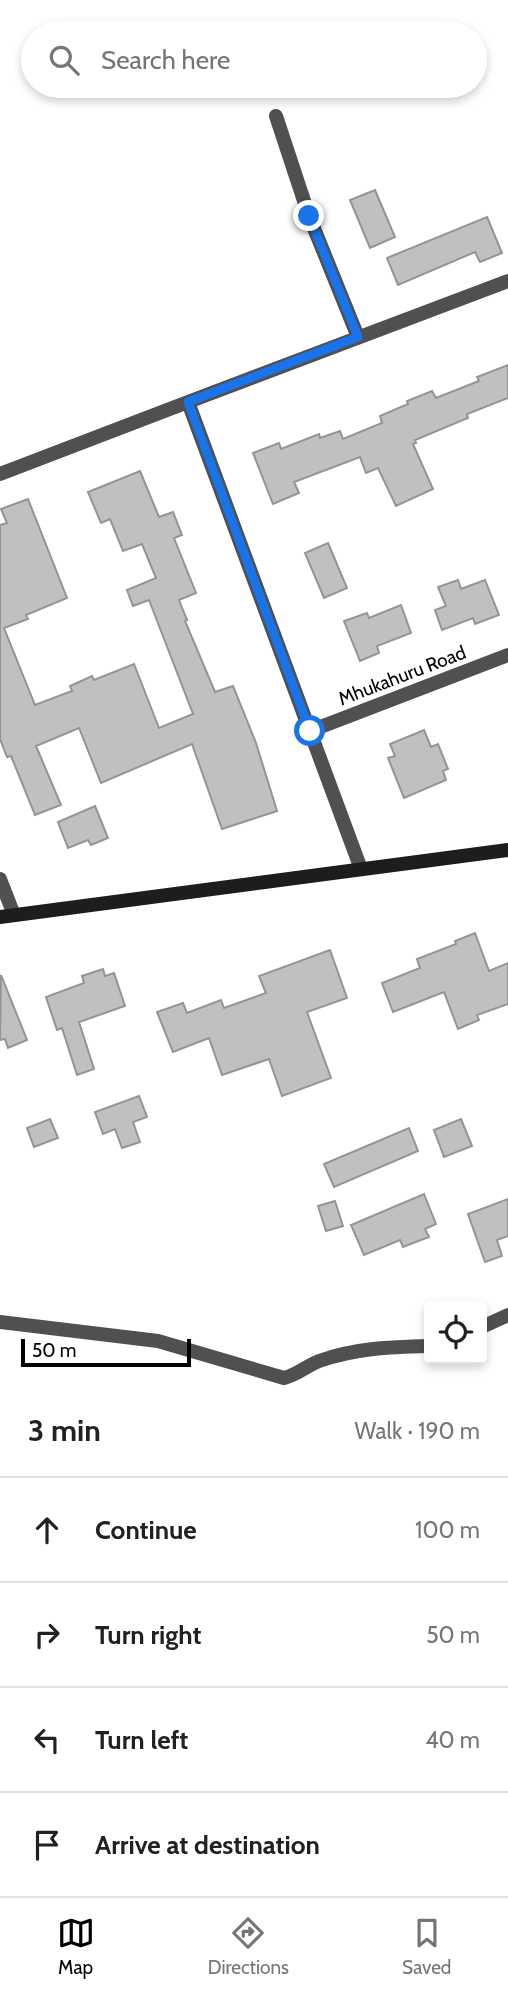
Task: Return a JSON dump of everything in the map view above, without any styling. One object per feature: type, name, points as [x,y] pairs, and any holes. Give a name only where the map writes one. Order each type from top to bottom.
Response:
[{"type":"street","points":[[276,116],[309,216],[358,337]]},
{"type":"street","points":[[0,474],[508,281]]},
{"type":"street","points":[[188,402],[361,869]]},
{"type":"street","name":"Mhukahuru Road","points":[[310,731],[508,655]]},
{"type":"street","points":[[0,879],[7,916],[508,850]]},
{"type":"street","points":[[487,1325],[508,1315]]},
{"type":"street","points":[[0,1322],[158,1340],[297,1380],[316,1362],[366,1348],[424,1346]]},
{"type":"building","points":[[375,190],[395,237],[370,248],[350,200]]},
{"type":"building","points":[[487,217],[502,253],[480,262],[475,252],[398,285],[387,258]]},
{"type":"building","points":[[508,365],[508,398],[467,414],[468,418],[415,440],[416,443],[413,444],[433,489],[396,506],[378,468],[366,473],[360,457],[294,482],[299,493],[273,504],[253,453],[279,443],[281,449],[319,434],[320,438],[340,431],[343,439],[382,423],[380,416],[408,404],[407,401],[432,391],[436,398],[479,381],[477,377]]},
{"type":"building","points":[[140,471],[159,517],[173,512],[182,535],[174,538],[196,593],[179,600],[187,620],[185,621],[215,692],[233,686],[256,743],[277,811],[222,829],[192,744],[101,783],[79,728],[36,746],[61,805],[35,815],[11,756],[7,757],[0,739],[0,525],[7,523],[1,509],[28,499],[67,598],[26,615],[28,619],[4,628],[35,705],[72,691],[70,686],[92,676],[94,680],[134,664],[159,728],[193,714],[149,600],[133,606],[127,590],[156,578],[142,544],[123,551],[110,519],[101,523],[88,492]]},
{"type":"building","points":[[328,543],[347,588],[324,598],[305,553]]},
{"type":"building","points":[[458,580],[461,589],[485,580],[499,615],[475,624],[473,618],[442,630],[435,610],[446,606],[438,587]]},
{"type":"building","points":[[401,605],[411,633],[377,646],[379,653],[360,661],[344,621],[367,613],[369,618]]},
{"type":"building","points":[[424,730],[431,747],[438,744],[448,769],[443,771],[446,780],[404,798],[388,758],[395,756],[390,744]]},
{"type":"building","points":[[95,806],[108,838],[91,845],[88,840],[68,848],[58,822]]},
{"type":"building","points":[[475,933],[489,971],[508,963],[508,1004],[477,1015],[479,1020],[458,1029],[444,992],[393,1012],[382,983],[420,968],[417,959],[456,944],[455,941]]},
{"type":"building","points":[[330,950],[347,998],[307,1012],[331,1078],[282,1096],[269,1059],[222,1075],[209,1038],[173,1052],[157,1012],[183,1003],[187,1013],[221,1000],[224,1008],[266,993],[259,976]]},
{"type":"building","points":[[103,969],[105,976],[114,973],[125,1006],[79,1022],[94,1069],[77,1075],[62,1028],[57,1030],[46,997],[84,983],[82,976]]},
{"type":"building","points":[[1,975],[27,1040],[8,1048],[5,1039],[0,1040]]},
{"type":"building","points":[[139,1096],[147,1117],[133,1122],[140,1142],[122,1148],[115,1129],[103,1134],[95,1112]]},
{"type":"building","points":[[50,1119],[58,1138],[34,1147],[27,1128]]},
{"type":"building","points":[[461,1119],[472,1146],[444,1157],[434,1130]]},
{"type":"building","points":[[409,1128],[418,1151],[334,1187],[324,1164]]},
{"type":"building","points":[[424,1194],[436,1224],[425,1229],[429,1237],[403,1247],[400,1240],[364,1255],[351,1225]]},
{"type":"building","points":[[508,1199],[508,1236],[497,1240],[502,1256],[485,1262],[468,1214]]},
{"type":"building","points":[[335,1201],[343,1226],[326,1231],[318,1206]]},
{"type":"route","points":[[309,216],[358,337],[188,402],[310,731]]}]
